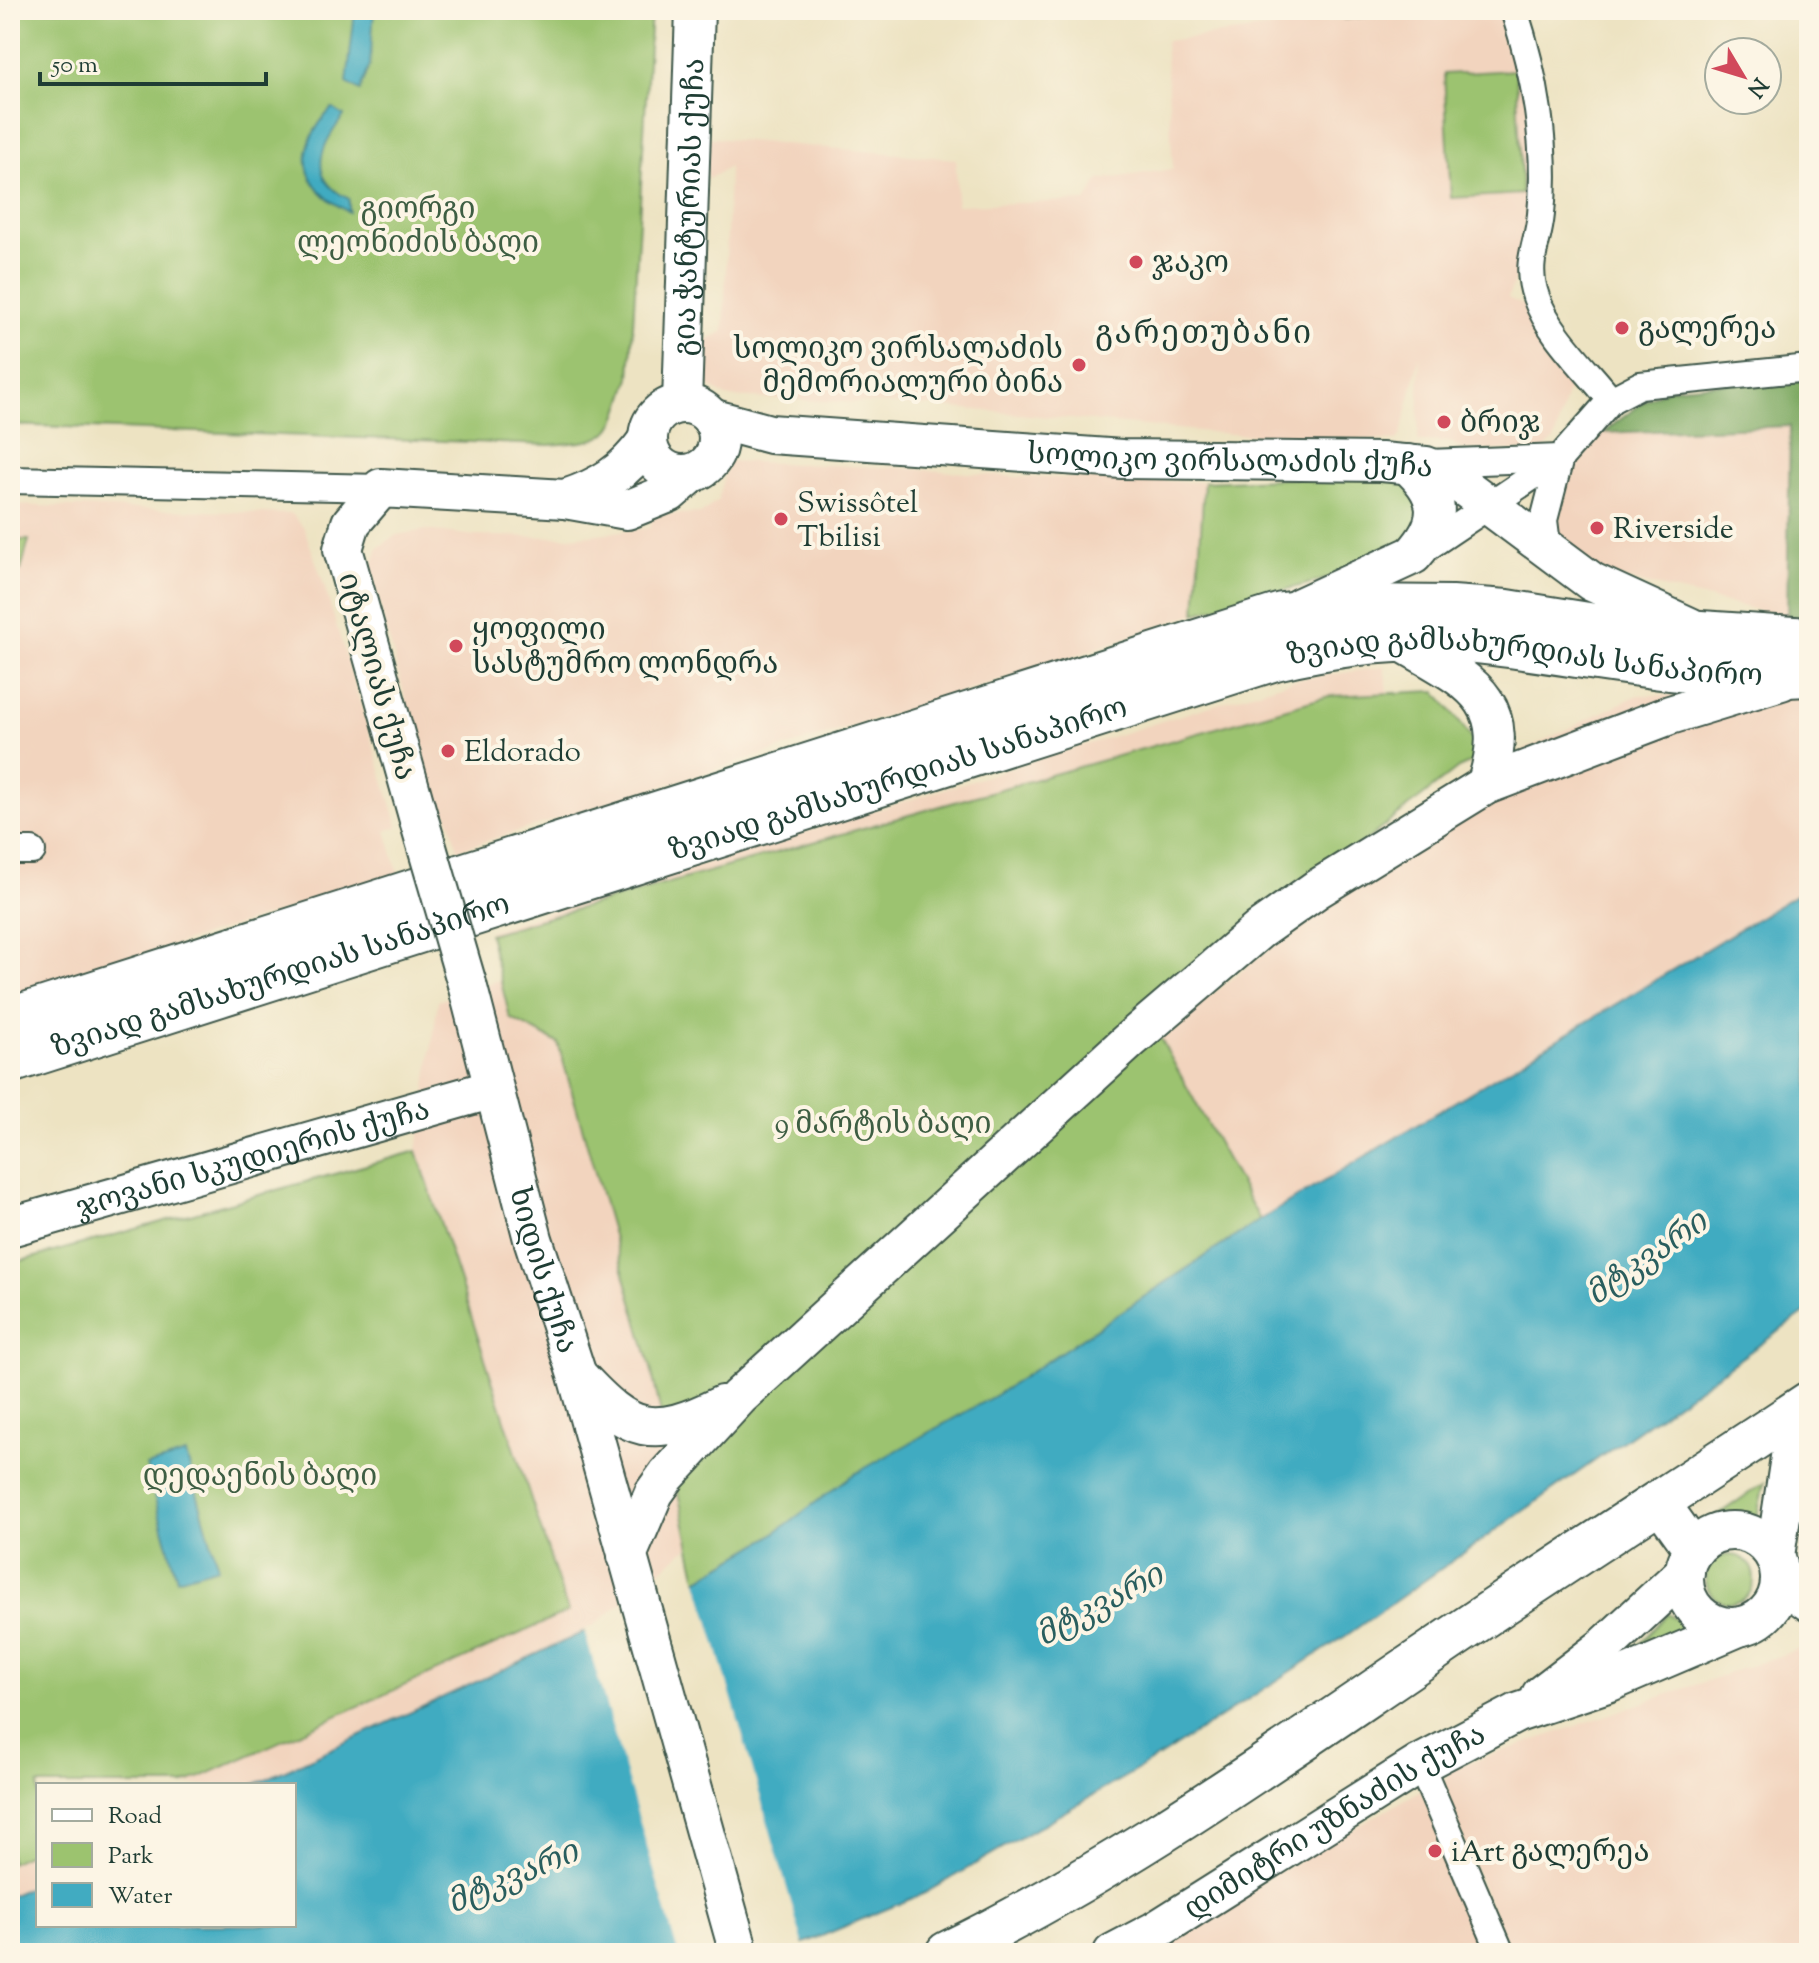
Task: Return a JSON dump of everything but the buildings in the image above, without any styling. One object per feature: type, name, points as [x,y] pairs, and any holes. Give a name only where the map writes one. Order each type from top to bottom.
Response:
[{"type":"highway","name":"ზვიად გამსახურდიას სანაპირო","points":[[10,1020],[1282,615],[1349,607],[1507,612],[1594,626],[1704,633],[1807,663]]},
{"type":"highway","name":"ზვიად გამსახურდიას სანაპირო","points":[[10,1061],[1275,658],[1315,648],[1397,639],[1493,643],[1647,666],[1807,663]]},
{"type":"main road","points":[[947,1953],[1098,1870],[1205,1806],[1658,1500],[1803,1407]]},
{"type":"street","name":"გია ჭანტურიას ქუჩა","points":[[695,10],[696,410]]},
{"type":"street","points":[[1514,10],[1528,52],[1540,134],[1541,215],[1529,266],[1537,299],[1558,334],[1611,400]]},
{"type":"street","points":[[1282,615],[1413,555],[1491,507],[1560,458],[1611,400],[1640,385],[1809,368]]},
{"type":"street","points":[[10,480],[381,488],[565,499],[627,510],[669,493],[701,467],[719,439],[696,410],[670,406],[653,420],[647,441],[630,465],[611,481],[565,499]]},
{"type":"street","name":"სოლიკო ვირსალაძის ქუჩა","points":[[696,410],[770,434],[1122,459],[1407,464],[1436,469],[1592,582],[1704,633]]},
{"type":"street","points":[[647,441],[657,464],[679,475],[770,434]]},
{"type":"street","points":[[1407,464],[1560,458]]},
{"type":"street","points":[[1548,552],[1544,520],[1560,458]]},
{"type":"street","points":[[1407,464],[1425,480],[1435,504],[1431,530],[1413,555]]},
{"type":"street","name":"იტალიას ქუჩა","points":[[381,488],[351,523],[343,549],[467,984]]},
{"type":"street","points":[[1397,639],[1445,668],[1485,702],[1498,734],[1497,752],[1486,785]]},
{"type":"street","points":[[627,1556],[654,1493],[739,1397],[1214,965],[1317,889],[1486,785],[1807,663]]},
{"type":"street","name":"ხიდის ქუჩა","points":[[467,984],[533,1239],[577,1375],[739,1953]]},
{"type":"street","name":"ჯოვანი სკუდიერის ქუჩა","points":[[10,1227],[493,1089]]},
{"type":"street","points":[[577,1375],[607,1408],[637,1426],[676,1425],[739,1397]]},
{"type":"street","points":[[1658,1500],[1689,1561],[1690,1602],[1699,1613],[1711,1622],[1741,1626],[1766,1613],[1788,1584],[1803,1407]]},
{"type":"street","points":[[1689,1561],[1716,1534],[1742,1532],[1766,1545],[1788,1584]]},
{"type":"street","name":"დიმიტრი უზნაძის ქუჩა","points":[[1517,1713],[1605,1646],[1689,1561]]},
{"type":"street","name":"დიმიტრი უზნაძის ქუჩა","points":[[1113,1953],[1155,1931],[1420,1764],[1517,1713],[1610,1682],[1741,1626]]},
{"type":"street","points":[[1420,1764],[1501,1953]]},
{"type":"shaded area","points":[[1416,10],[1502,10],[1515,45],[1532,131],[1529,239],[1508,298],[1527,307],[1576,360],[1554,441],[1540,452],[1462,449],[1451,442],[1418,441],[1420,356],[1401,435],[1396,441],[1231,434],[934,406],[726,397],[706,384],[702,344],[724,331],[729,167],[708,179],[702,137],[956,159],[957,205],[1086,201],[1099,180],[1173,169],[1165,41]]},
{"type":"shaded area","points":[[1790,426],[1787,617],[1582,569],[1553,543],[1573,458],[1603,433]]},
{"type":"shaded area","points":[[728,461],[904,468],[1016,477],[1204,482],[1196,613],[1058,662],[458,850],[447,812],[437,814],[381,609],[371,567],[378,548],[396,535],[426,530],[476,536],[571,537],[650,528],[652,515],[702,513],[718,500]]},
{"type":"shaded area","points":[[10,505],[292,514],[304,528],[323,582],[398,826],[386,831],[399,875],[10,996]]},
{"type":"shaded area","points":[[1384,667],[1392,713],[559,1042],[652,1368],[1131,1039],[692,1544],[584,1634],[257,1783],[187,1783],[568,1612],[417,1151],[438,1001],[503,979],[489,931],[1294,680]]},
{"type":"shaded area","points":[[1638,695],[1809,697],[1809,887],[1260,1220],[1159,1037],[1512,756]]},
{"type":"shaded area","points":[[1805,1647],[1809,1651],[1809,1953],[1510,1953],[1442,1789],[1451,1769]]},
{"type":"shaded area","points":[[1421,1790],[1492,1953],[1139,1953]]},
{"type":"shaded area","points":[[36,1851],[36,1884],[10,1896],[10,1863]]},
{"type":"green space","name":"გიორგი ლეონიძის ბაღი","points":[[10,10],[651,10],[630,378],[613,425],[598,438],[549,445],[10,425]]},
{"type":"green space","points":[[1344,10],[1415,10],[1344,19]]},
{"type":"green space","points":[[1516,70],[1522,194],[1451,198],[1444,74]]},
{"type":"green space","points":[[1809,376],[1809,617],[1787,617],[1790,426],[1603,433],[1643,402],[1669,388]]},
{"type":"green space","points":[[1400,474],[1412,479],[1421,521],[1395,561],[1196,613],[1204,482]]},
{"type":"green space","points":[[10,540],[29,540],[21,570],[10,574]]},
{"type":"green space","name":"9 მარტის ბაღი","points":[[1436,691],[1485,756],[1458,768],[1341,860],[1159,1036],[1260,1220],[996,1395],[922,1436],[768,1538],[697,1580],[651,1368],[558,1043],[510,1018],[489,934],[1329,696]]},
{"type":"green space","name":"დედაენის ბაღი","points":[[417,1151],[568,1612],[187,1783],[36,1783],[36,1851],[10,1863],[10,1264]]},
{"type":"green space","points":[[1764,1483],[1756,1521],[1710,1520]]},
{"type":"green space","points":[[1730,1555],[1747,1562],[1754,1579],[1747,1596],[1730,1603],[1713,1596],[1706,1579],[1713,1562]]},
{"type":"green space","points":[[1667,1613],[1690,1631],[1612,1660],[1642,1642]]},
{"type":"water","points":[[355,10],[374,10],[370,65],[360,91],[347,83]]},
{"type":"water","points":[[332,108],[344,116],[324,150],[322,171],[335,191],[349,199],[349,212],[320,191],[311,179],[307,166],[311,138]]},
{"type":"water","name":"მტკვარი","points":[[1809,887],[1809,1310],[1347,1635],[1159,1757],[925,1893],[781,1953],[10,1953],[10,1896],[36,1884],[36,1927],[296,1927],[296,1783],[257,1783],[697,1580],[768,1538],[851,1476],[996,1395],[1260,1220]]},
{"type":"water","points":[[186,1454],[218,1567],[177,1579],[146,1466]]},
{"type":"pier","points":[[696,1575],[804,1947],[791,1953],[678,1953],[584,1630]]},
{"type":"place","name":"ჯაკო","points":[[1136,262]]},
{"type":"place","name":"გალერეა","points":[[1622,328]]},
{"type":"place","name":"სოლიკო ვირსალაძის მემორიალური ბინა","points":[[1079,365]]},
{"type":"place","name":"ბრიჯ","points":[[1444,422]]},
{"type":"place","name":"Swissôtel Tbilisi","points":[[781,519]]},
{"type":"place","name":"Riverside","points":[[1597,528]]},
{"type":"place","name":"ყოფილი სასტუმრო ლონდრა","points":[[456,646]]},
{"type":"place","name":"Eldorado","points":[[448,751]]},
{"type":"place","name":"iArt გალერეა","points":[[1435,1851]]},
{"type":"district","name":"გარეთუბანი","points":[[1204,332]]}]
